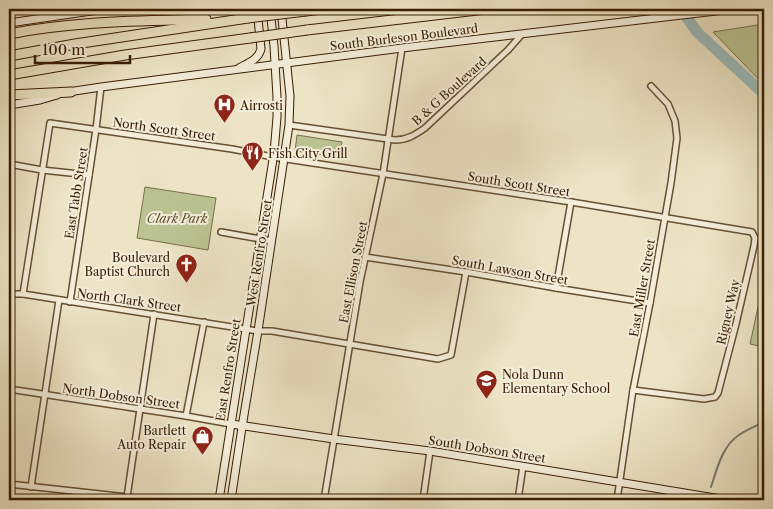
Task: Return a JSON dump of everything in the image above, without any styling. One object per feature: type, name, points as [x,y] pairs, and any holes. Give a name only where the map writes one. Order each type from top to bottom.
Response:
[{"type":"highway","points":[[9,56],[75,44],[321,9]]},
{"type":"highway","points":[[9,75],[125,55],[307,30],[486,9]]},
{"type":"highway","points":[[9,34],[74,25],[248,18]]},
{"type":"highway","points":[[9,95],[71,92]]},
{"type":"main road","points":[[9,23],[105,9]]},
{"type":"main road","points":[[236,70],[255,59],[260,52],[257,9]]},
{"type":"main road","points":[[270,9],[274,65]]},
{"type":"main road","name":"West Renfro Street","points":[[231,500],[289,124],[290,96],[281,9]]},
{"type":"main road","name":"South Burleson Boulevard","points":[[9,105],[101,87],[402,48],[729,9]]},
{"type":"main road","name":"East Renfro Street","points":[[219,500],[273,158],[277,117],[274,65]]},
{"type":"main road","name":"South Dobson Street","points":[[231,424],[430,451],[727,500]]},
{"type":"street","points":[[9,23],[10,9]]},
{"type":"street","name":"B & G Boulevard","points":[[289,124],[388,139],[407,139],[424,128],[508,50],[522,34]]},
{"type":"street","name":"East Ellison Street","points":[[324,500],[365,257],[383,174],[402,48]]},
{"type":"street","name":"East Miller Street","points":[[616,500],[633,390],[665,218],[677,138],[676,121],[668,104],[651,86]]},
{"type":"street","name":"East Tabb Street","points":[[70,302],[101,87]]},
{"type":"street","name":"North Scott Street","points":[[42,170],[50,123],[232,149],[284,159]]},
{"type":"street","name":"South Scott Street","points":[[284,159],[571,202],[752,232]]},
{"type":"street","points":[[9,164],[89,175]]},
{"type":"street","points":[[23,294],[42,170]]},
{"type":"street","points":[[556,288],[571,202]]},
{"type":"street","points":[[221,232],[272,241]]},
{"type":"street","name":"Rigney Way","points":[[633,390],[704,399],[716,396],[732,341],[752,256],[755,238],[752,232]]},
{"type":"street","name":"South Lawson Street","points":[[365,257],[650,303]]},
{"type":"street","name":"North Clark Street","points":[[9,294],[23,294],[258,331],[272,331],[438,359],[451,355],[466,272]]},
{"type":"street","points":[[31,487],[58,300]]},
{"type":"street","points":[[127,497],[154,314]]},
{"type":"street","points":[[186,416],[204,322]]},
{"type":"street","name":"North Dobson Street","points":[[9,389],[231,424]]},
{"type":"street","points":[[423,500],[430,451]]},
{"type":"street","points":[[518,500],[523,466]]},
{"type":"street","points":[[9,484],[148,500]]},
{"type":"green space","points":[[764,24],[764,85],[713,32]]},
{"type":"green space","points":[[297,135],[342,142],[339,157],[295,151]]},
{"type":"green space","name":"Clark Park","points":[[145,187],[216,198],[208,250],[137,238]]},
{"type":"green space","points":[[764,279],[764,347],[750,344]]},
{"type":"waterway","points":[[681,9],[697,32],[764,94]]},
{"type":"waterway","points":[[711,487],[721,458],[728,445],[742,433],[764,422]]},
{"type":"place","name":"Airrosti","points":[[224,124]]},
{"type":"place","name":"Fish City Grill","points":[[252,172]]},
{"type":"place","name":"Boulevard Baptist Church","points":[[186,283]]},
{"type":"place","name":"Nola Dunn Elementary School","points":[[486,400]]},
{"type":"place","name":"Bartlett Auto Repair","points":[[202,456]]}]
